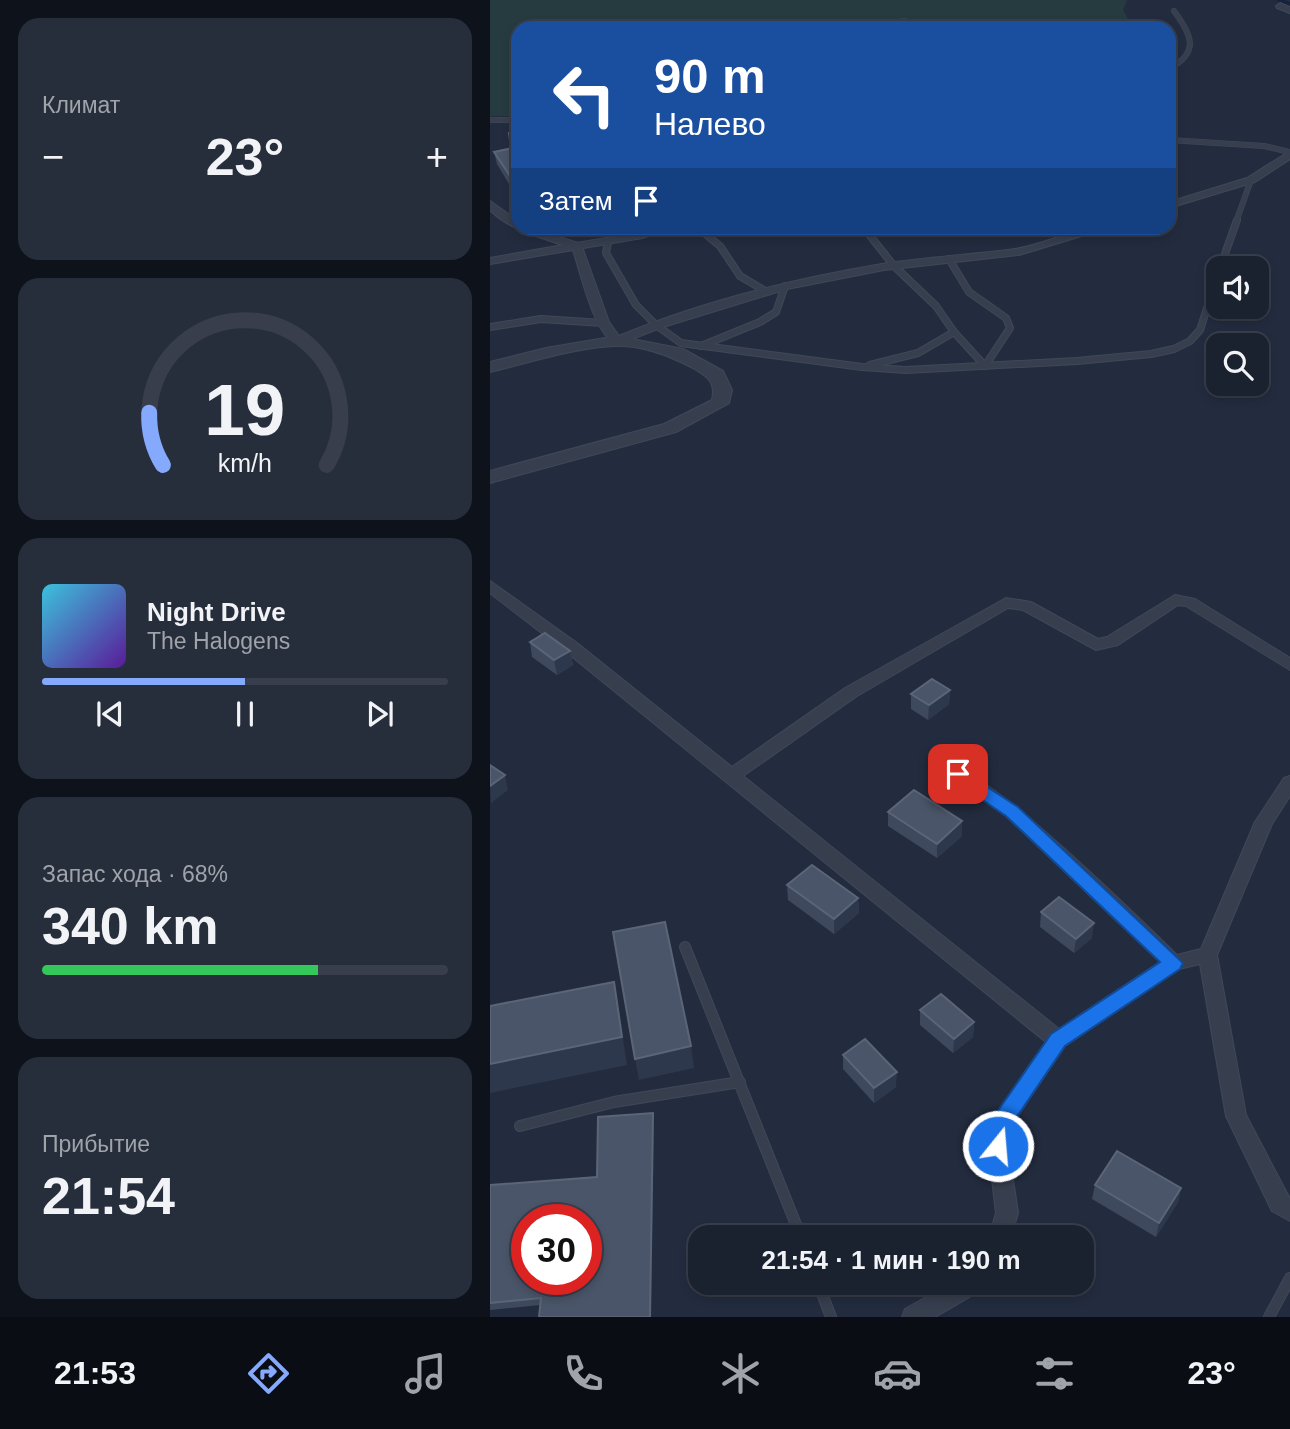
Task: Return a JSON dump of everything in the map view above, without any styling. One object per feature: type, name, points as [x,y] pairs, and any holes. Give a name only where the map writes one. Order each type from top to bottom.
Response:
[{"type":"street","points":[[1176,203],[1251,180],[1290,153]]},
{"type":"street","points":[[490,204],[511,219]]},
{"type":"street","points":[[546,235],[577,246]]},
{"type":"street","points":[[490,367],[546,353],[617,341],[656,326],[785,286],[894,266],[1018,252],[1078,235]]},
{"type":"street","points":[[490,261],[577,246]]},
{"type":"street","points":[[490,477],[670,428],[720,403],[723,390],[717,375],[677,353],[617,341],[603,323],[577,246]]},
{"type":"street","points":[[490,586],[571,647],[1058,1040]]},
{"type":"street","points":[[730,777],[851,692],[1006,603],[1027,605],[1096,645],[1112,641],[1175,600],[1182,600],[1190,602],[1290,665]]},
{"type":"street","points":[[958,774],[1012,811],[1174,963]]},
{"type":"street","points":[[1290,782],[1264,822],[1208,955],[1236,1116],[1280,1204],[1290,1211]]},
{"type":"street","points":[[1004,1225],[1007,1213],[998,1146],[1002,1121],[1058,1040],[1174,963],[1208,955]]},
{"type":"street","points":[[913,1317],[951,1295]]},
{"type":"lane","points":[[1174,11],[1192,46],[1188,57],[1176,65]]},
{"type":"lane","points":[[490,120],[511,120]]},
{"type":"lane","points":[[1176,140],[1264,146],[1290,153]]},
{"type":"lane","points":[[1224,256],[1251,180]]},
{"type":"lane","points":[[577,246],[642,235]]},
{"type":"lane","points":[[707,235],[720,246],[740,276],[767,292]]},
{"type":"lane","points":[[870,235],[894,266],[936,306],[954,332],[985,366]]},
{"type":"lane","points":[[608,242],[606,253],[636,305],[656,326],[681,343],[698,348],[744,351],[862,367],[937,370],[1151,354],[1174,349],[1190,341],[1200,330],[1206,311]]},
{"type":"lane","points":[[949,259],[969,292],[1006,318],[1010,328],[985,366]]},
{"type":"lane","points":[[698,348],[760,322],[776,312],[785,286]]},
{"type":"lane","points":[[490,327],[541,319],[603,323]]},
{"type":"lane","points":[[862,367],[918,353],[954,332]]},
{"type":"lane","points":[[685,947],[796,1225]]},
{"type":"lane","points":[[520,1126],[614,1102],[740,1082]]},
{"type":"lane","points":[[1269,1317],[1290,1278]]},
{"type":"lane","points":[[823,1295],[831,1317]]},
{"type":"green space","points":[[490,0],[1127,0],[1123,10],[1129,21],[511,21],[511,116],[490,116]]},
{"type":"building","points":[[511,148],[511,176],[510,176],[494,152]]},
{"type":"building","points":[[545,633],[570,651],[554,660],[530,642]]},
{"type":"building","points":[[932,679],[950,690],[929,705],[911,694]]},
{"type":"building","points":[[490,765],[505,775],[490,786]]},
{"type":"building","points":[[914,790],[962,821],[937,844],[888,812]]},
{"type":"building","points":[[812,865],[858,898],[834,919],[787,885]]},
{"type":"building","points":[[1059,897],[1094,923],[1076,939],[1041,912]]},
{"type":"building","points":[[665,922],[691,1046],[635,1059],[613,932]]},
{"type":"building","points":[[614,982],[622,1037],[490,1064],[490,1006]]},
{"type":"building","points":[[941,994],[974,1022],[954,1039],[920,1010]]},
{"type":"building","points":[[865,1039],[897,1072],[874,1088],[843,1055]]},
{"type":"building","points":[[653,1113],[650,1317],[539,1317],[541,1298],[490,1303],[490,1185],[597,1177],[598,1117]]},
{"type":"building","points":[[1117,1151],[1181,1188],[1159,1223],[1095,1185]]},
{"type":"waterway","points":[[1279,0],[1290,4]]},
{"type":"route","points":[[958,774],[1012,811],[1174,963],[1058,1040],[1002,1121],[998,1146]]}]
